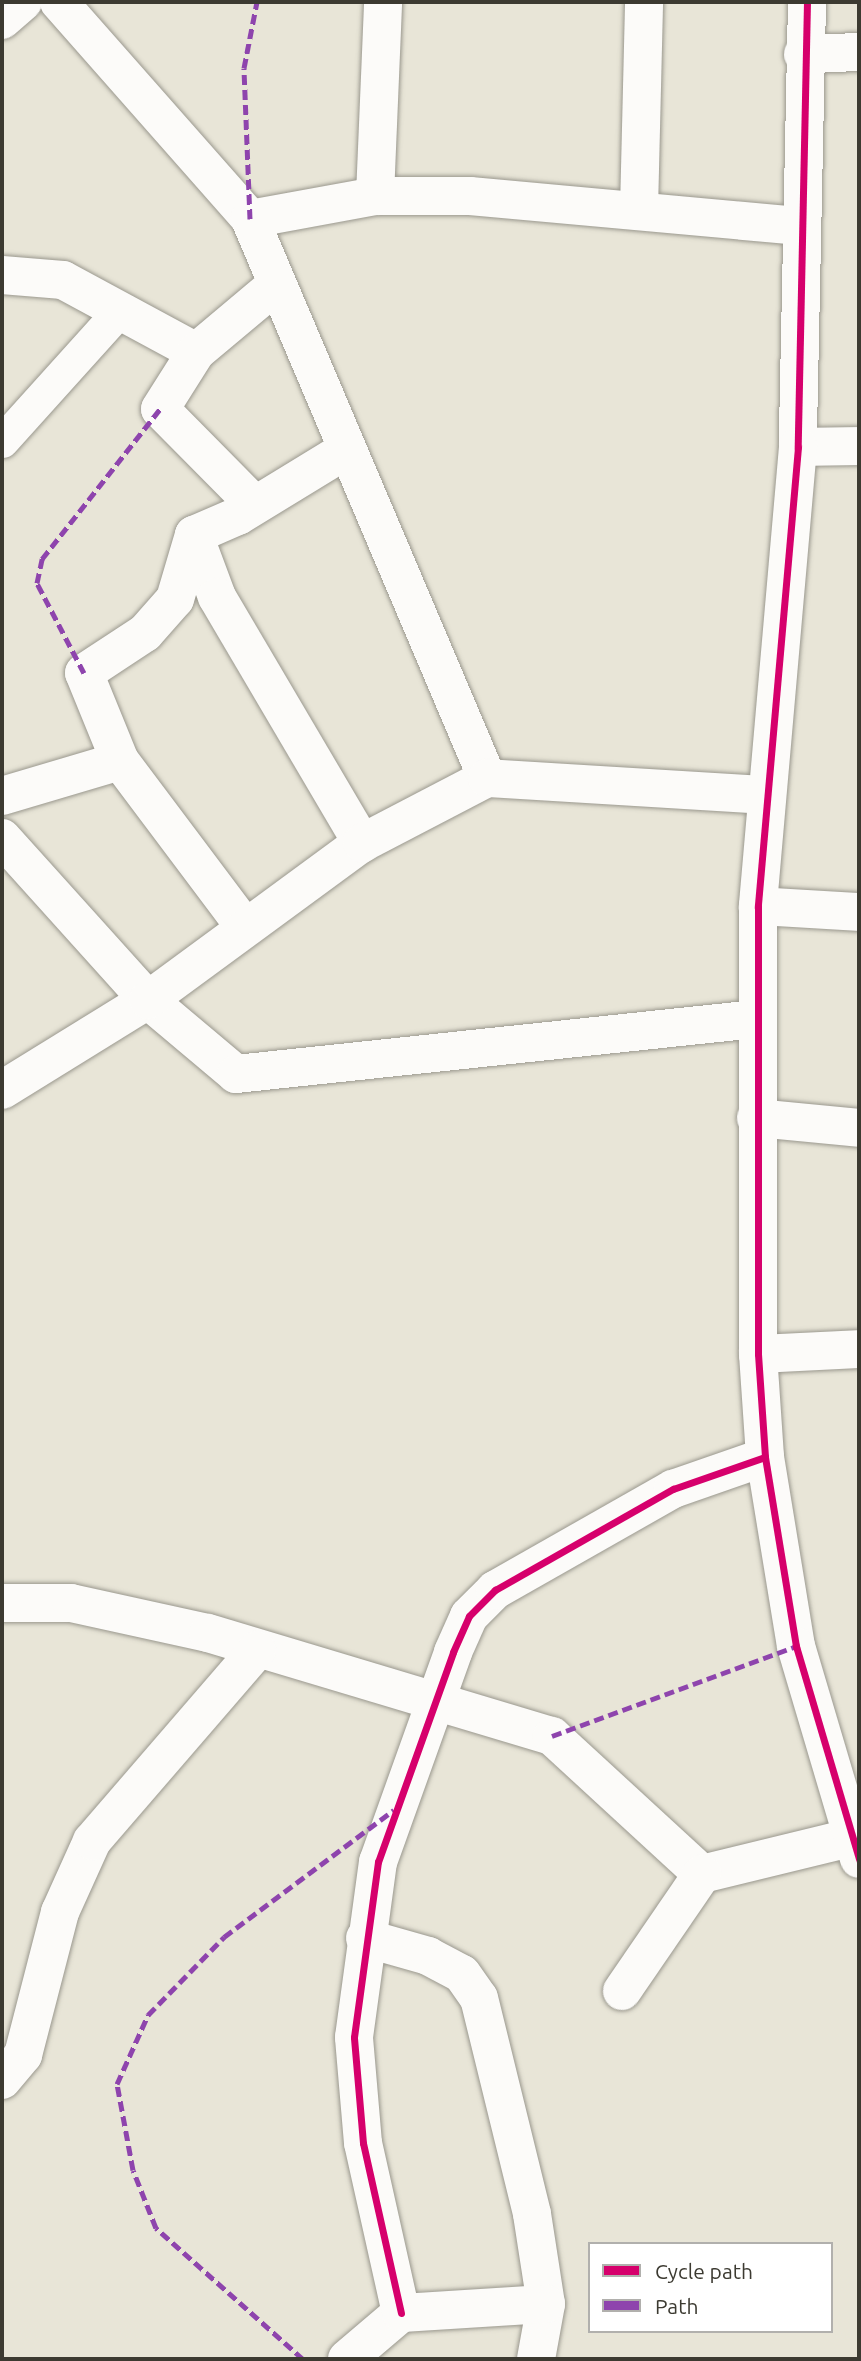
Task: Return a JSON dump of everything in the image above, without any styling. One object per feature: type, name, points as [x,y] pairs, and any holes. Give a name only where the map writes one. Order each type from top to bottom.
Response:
[{"type":"street","points":[[2,20],[23,2]]},
{"type":"street","points":[[59,2],[250,219],[486,778]]},
{"type":"street","points":[[375,195],[383,2]]},
{"type":"street","points":[[639,210],[644,2]]},
{"type":"street","points":[[622,1992],[702,1874],[855,1848],[796,1646],[765,1457],[758,1354],[755,1118],[758,906],[764,795],[798,447],[803,54],[807,2]]},
{"type":"street","points":[[803,54],[859,52]]},
{"type":"street","points":[[250,219],[375,195],[470,196],[801,226]]},
{"type":"street","points":[[2,275],[63,280],[196,352]]},
{"type":"street","points":[[253,503],[160,409],[196,352],[277,284]]},
{"type":"street","points":[[798,447],[859,446]]},
{"type":"street","points":[[194,535],[238,516],[253,503],[346,450]]},
{"type":"street","points":[[194,535],[175,599],[145,633],[84,673],[120,761],[244,926]]},
{"type":"street","points":[[194,535],[217,597],[362,843]]},
{"type":"street","points":[[2,796],[120,761]]},
{"type":"street","points":[[2,1090],[148,1000],[244,926],[362,843],[486,778],[764,795]]},
{"type":"street","points":[[2,838],[148,1000],[236,1074],[756,1019]]},
{"type":"street","points":[[758,906],[859,912]]},
{"type":"street","points":[[755,1118],[859,1128]]},
{"type":"street","points":[[758,1354],[859,1349]]},
{"type":"street","points":[[401,2313],[363,2143],[354,2037],[365,1938],[382,1849],[439,1703],[469,1616],[495,1590],[673,1489],[765,1457]]},
{"type":"street","points":[[2,1603],[71,1603],[208,1633],[257,1650],[552,1736],[702,1874]]},
{"type":"street","points":[[2,2080],[23,2054],[60,1912],[92,1840],[257,1650]]},
{"type":"street","points":[[365,1938],[428,1956],[462,1973],[479,1998],[532,2214],[546,2304],[536,2359]]},
{"type":"street","points":[[347,2359],[401,2313],[546,2304]]},
{"type":"lane","points":[[2,441],[119,311]]},
{"type":"marked path","points":[[250,219],[244,68],[257,2]]},
{"type":"marked path","points":[[84,673],[37,583],[42,559],[160,409]]},
{"type":"marked path","points":[[552,1736],[796,1646]]},
{"type":"marked path","points":[[303,2359],[156,2228],[133,2170],[117,2084],[148,2015],[224,1937],[394,1810]]},
{"type":"cycle path","points":[[807,2],[798,447],[758,906],[758,1354],[765,1457],[796,1646],[859,1859]]},
{"type":"cycle path","points":[[401,2313],[363,2143],[354,2037],[378,1862],[453,1652],[469,1616],[495,1590],[673,1489],[765,1457]]}]
